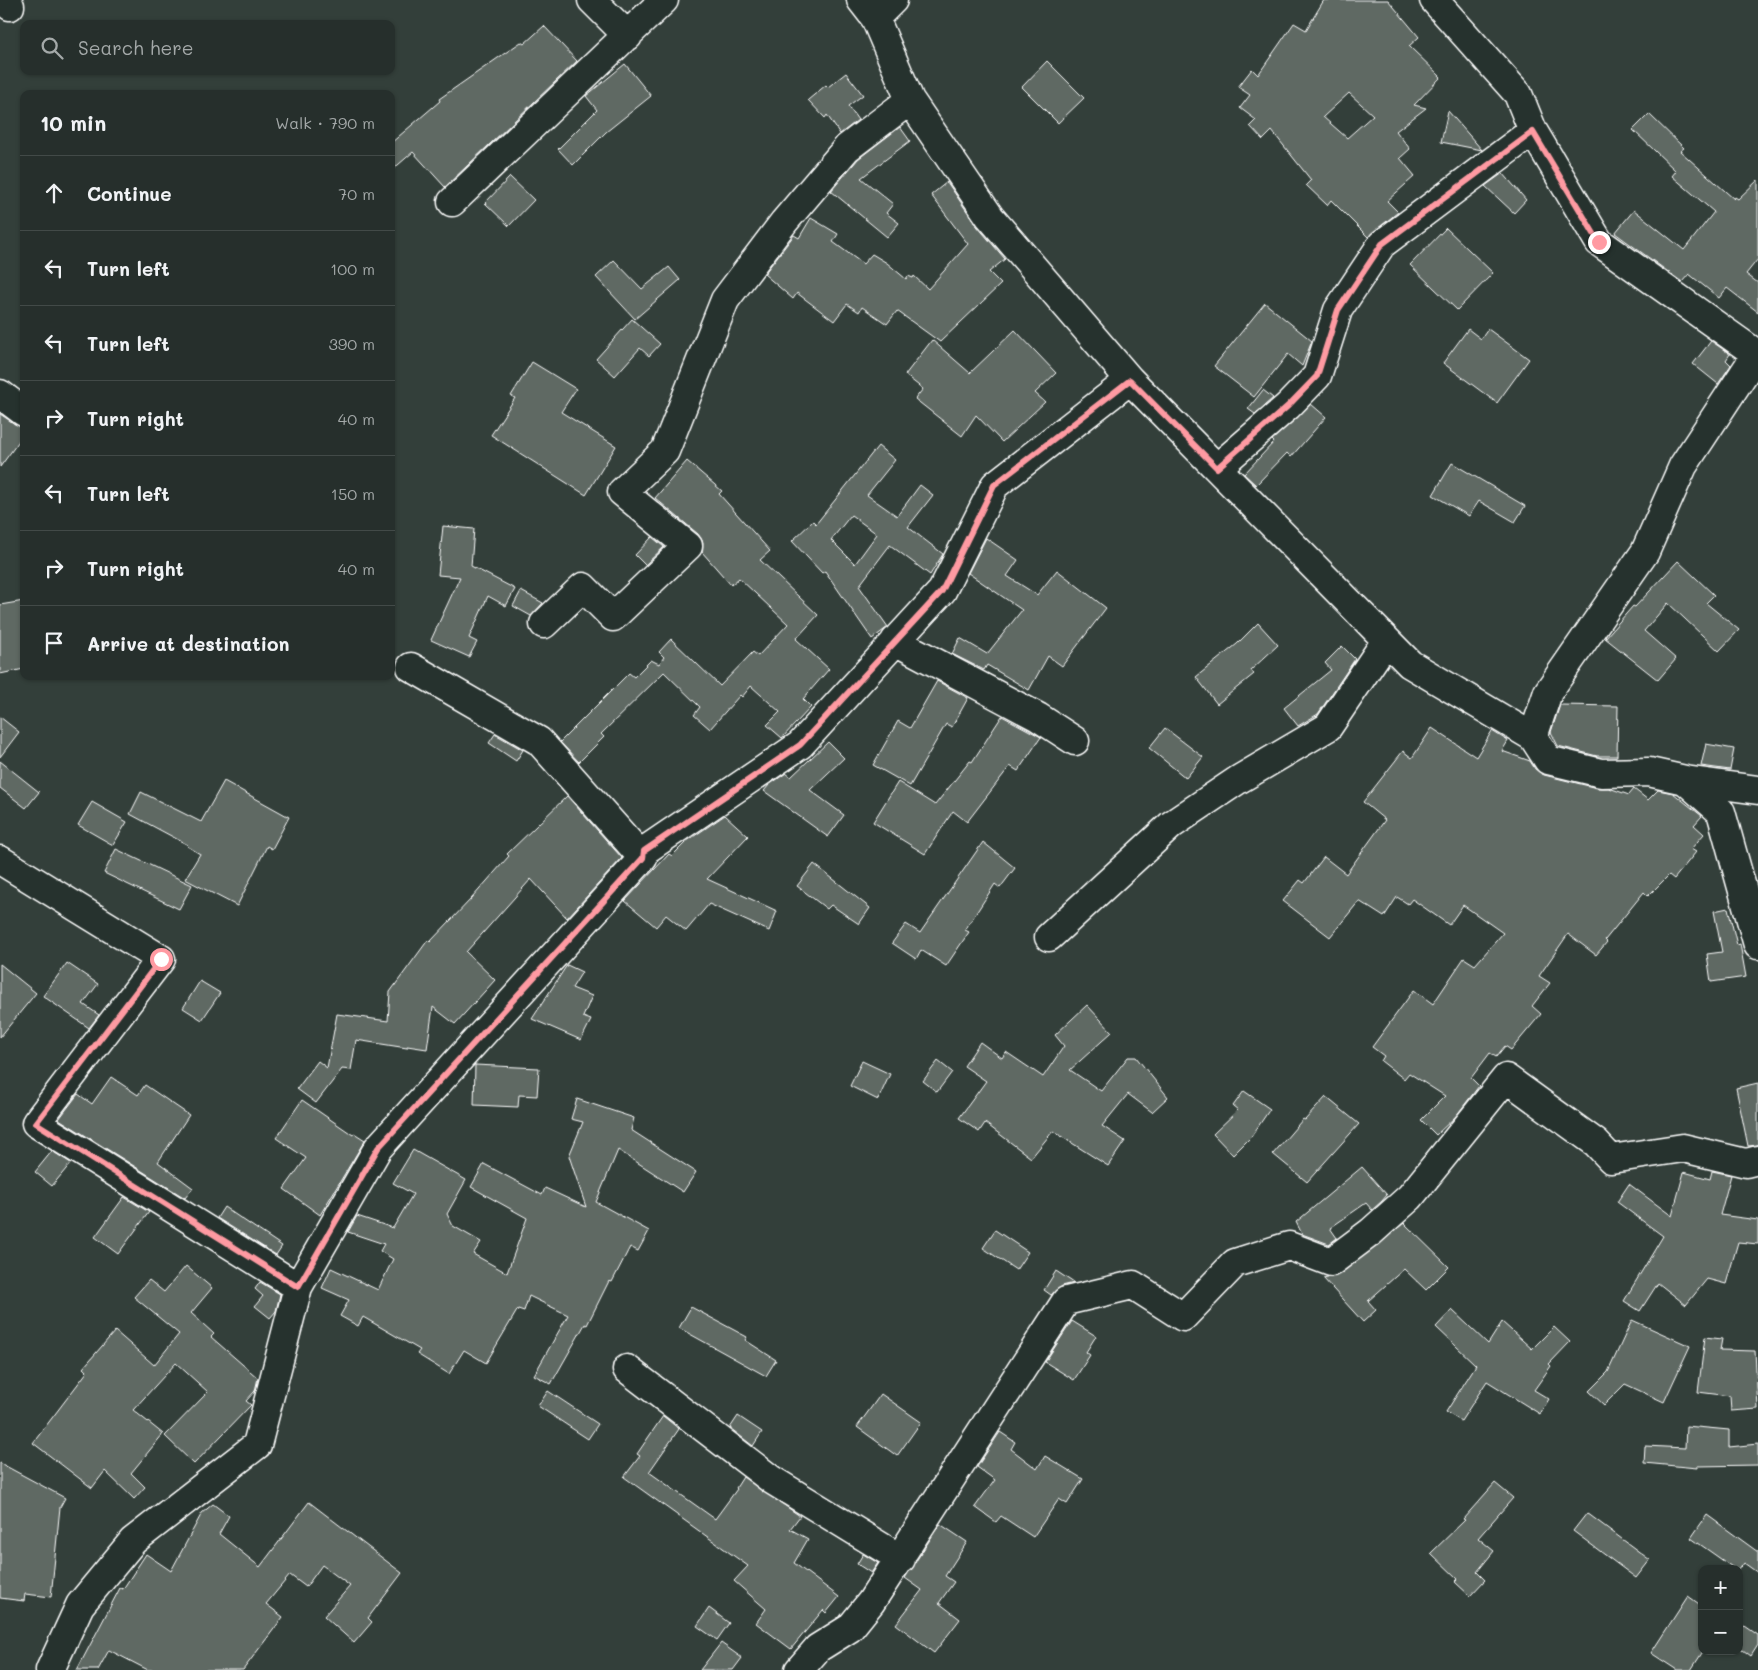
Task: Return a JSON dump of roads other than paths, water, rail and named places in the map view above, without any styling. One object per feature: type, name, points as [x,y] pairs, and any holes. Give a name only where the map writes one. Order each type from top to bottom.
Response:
[{"type":"street","points":[[592,0],[628,36]]},
{"type":"street","points":[[452,202],[664,0]]},
{"type":"street","points":[[1434,0],[1518,94],[1533,132],[1599,242],[1758,353],[1683,466],[1645,552],[1548,692],[1533,737]]},
{"type":"street","points":[[876,6],[910,100],[990,217],[1130,380],[1410,664],[1533,737],[1548,760],[1601,773],[1649,772],[1685,780],[1758,790]]},
{"type":"street","points":[[544,624],[583,587],[613,617],[688,546],[622,492],[665,451],[724,300],[784,222],[847,148],[910,100]]},
{"type":"street","points":[[1217,468],[1288,406],[1317,376],[1338,310],[1382,244],[1533,132]]},
{"type":"street","points":[[50,1670],[80,1605],[133,1541],[258,1445],[298,1287],[378,1148],[643,858],[644,851],[800,745],[942,591],[994,485],[1130,380]]},
{"type":"street","points":[[0,394],[20,409]]},
{"type":"street","points":[[1049,937],[1171,825],[1238,780],[1328,727],[1386,640]]},
{"type":"street","points":[[895,641],[1038,717],[1075,741]]},
{"type":"street","points":[[411,667],[539,741],[643,858]]},
{"type":"street","points":[[1685,780],[1721,812],[1758,945]]},
{"type":"street","points":[[0,860],[161,959],[36,1123],[298,1287]]},
{"type":"street","points":[[799,1670],[818,1648],[850,1628],[901,1559],[1066,1301],[1133,1285],[1183,1317],[1235,1263],[1289,1246],[1331,1262],[1371,1232],[1410,1197],[1506,1078],[1596,1143],[1611,1159],[1683,1148],[1746,1163],[1758,1160]]},
{"type":"street","points":[[627,1369],[772,1480],[901,1559]]}]
